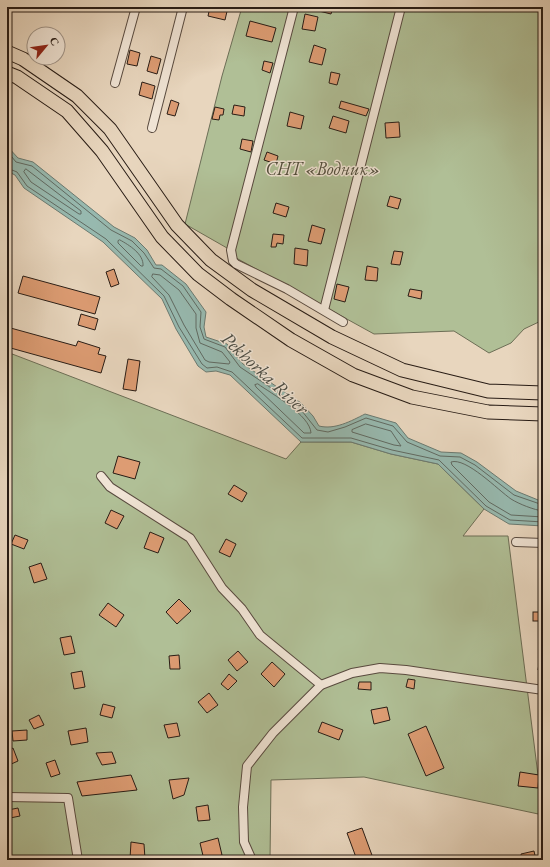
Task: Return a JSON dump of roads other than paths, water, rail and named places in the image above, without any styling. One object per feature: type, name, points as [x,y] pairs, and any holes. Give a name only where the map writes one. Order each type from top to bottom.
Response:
[{"type":"main road","points":[[7,52],[23,59],[77,96],[110,129],[177,225],[211,260],[252,290],[332,337],[402,370],[488,391],[543,393]]},
{"type":"main road","points":[[7,73],[17,77],[68,112],[102,150],[162,237],[198,274],[231,299],[291,340],[353,375],[412,397],[488,412],[543,414]]},
{"type":"street","points":[[115,83],[136,7]]},
{"type":"street","points":[[152,128],[183,7]]},
{"type":"street","points":[[294,7],[231,250],[233,261],[236,264],[324,310],[342,322]]},
{"type":"street","points":[[324,310],[401,7]]},
{"type":"street","points":[[101,476],[110,487],[190,538],[222,588],[242,609],[260,635],[321,685]]},
{"type":"street","points":[[516,542],[543,543]]},
{"type":"street","points":[[252,860],[244,842],[242,807],[247,766],[273,733],[321,685],[352,673],[380,668],[406,670],[543,690]]},
{"type":"street","points":[[7,797],[68,798],[78,860]]},
{"type":"water","points":[[7,146],[18,158],[33,162],[114,227],[135,238],[147,250],[156,265],[162,265],[186,284],[206,312],[204,327],[206,337],[227,344],[243,364],[301,403],[313,416],[319,426],[337,426],[365,414],[396,423],[408,438],[441,452],[461,453],[477,462],[516,491],[543,502],[543,526],[509,524],[484,509],[438,464],[391,454],[351,442],[301,442],[230,375],[216,371],[206,372],[198,366],[176,329],[162,299],[103,242],[24,188],[15,175],[7,171]]},
{"type":"park label","name":"СНТ «Водник»","points":[[323,168]]},
{"type":"water label","name":"Pekhorka River","points":[[265,373]]}]
